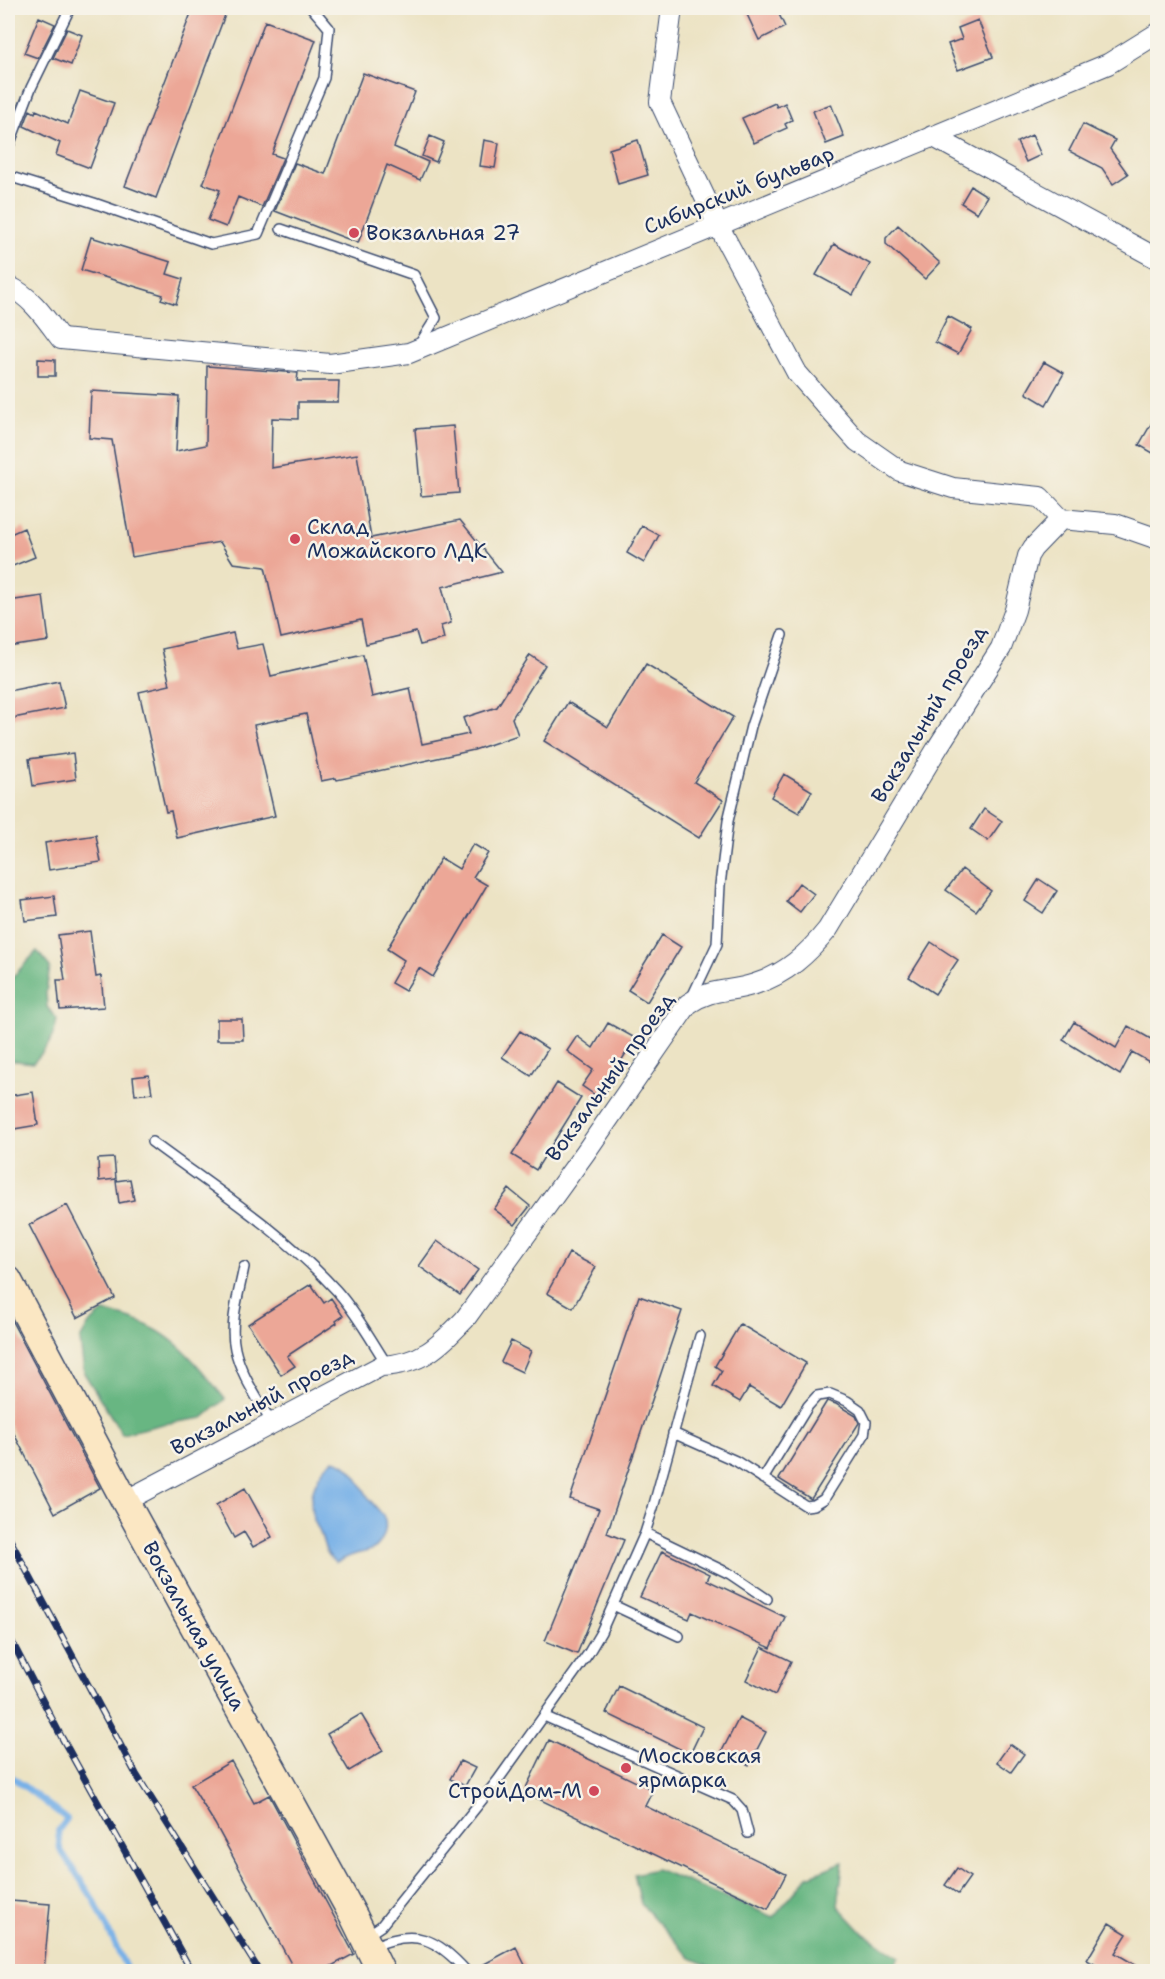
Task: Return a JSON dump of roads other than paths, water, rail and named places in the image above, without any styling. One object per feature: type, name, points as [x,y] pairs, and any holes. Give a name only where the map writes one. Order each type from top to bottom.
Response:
[{"type":"main road","name":"Вокзальная улица","points":[[8,1280],[125,1501],[371,1952]]},
{"type":"street","points":[[672,8],[660,102],[718,225],[797,373],[857,441],[900,471],[953,488],[1040,497],[1061,519],[1115,524],[1158,539]]},
{"type":"street","name":"Сибирский бульвар","points":[[8,286],[18,290],[43,314],[61,339],[330,364],[409,353],[1108,64],[1158,33]]},
{"type":"street","points":[[932,136],[1158,259]]},
{"type":"street","name":"Вокзальный проезд","points":[[125,1501],[381,1366],[400,1365],[418,1359],[447,1339],[465,1319],[585,1154],[688,1005],[710,992],[756,984],[782,972],[806,955],[828,929],[1001,648],[1015,610],[1028,555],[1061,519]]},
{"type":"lane","points":[[8,148],[31,88],[70,8]]},
{"type":"lane","points":[[8,176],[212,244],[258,234],[324,78],[329,28],[312,8]]},
{"type":"lane","points":[[281,229],[414,275],[436,318],[416,350]]},
{"type":"lane","points":[[688,1005],[717,944],[720,885],[728,821],[751,726],[782,635]]},
{"type":"lane","points":[[152,1142],[257,1217],[316,1269],[337,1291],[388,1366]]},
{"type":"lane","points":[[244,1267],[234,1327],[234,1348],[242,1370],[272,1424]]},
{"type":"lane","points":[[371,1952],[381,1926],[475,1810],[588,1654],[601,1632],[645,1533],[700,1336]]},
{"type":"lane","points":[[673,1433],[736,1461],[763,1479],[806,1506],[814,1505],[824,1499],[864,1435],[866,1422],[860,1410],[847,1401],[830,1394],[818,1396],[808,1406],[763,1479]]},
{"type":"lane","points":[[645,1533],[730,1574],[767,1599]]},
{"type":"lane","points":[[613,1605],[679,1636]]},
{"type":"lane","points":[[544,1716],[734,1800],[742,1810],[748,1833]]},
{"type":"lane","points":[[371,1952],[399,1938],[417,1938],[445,1949],[467,1971]]},
{"type":"water","points":[[333,1460],[346,1465],[351,1470],[385,1521],[384,1536],[375,1548],[336,1562],[326,1550],[313,1519],[311,1506],[315,1484],[323,1470]]},
{"type":"waterway","points":[[8,1774],[67,1819],[58,1831],[60,1849],[94,1900],[128,1972]]},
{"type":"railway","points":[[8,1536],[136,1774],[260,1972]]},
{"type":"railway","points":[[8,1634],[62,1738],[192,1972]]},
{"type":"place","name":"Вокзальная 27","points":[[354,233]]},
{"type":"place","name":"Склад Можайского ЛДК","points":[[295,539]]},
{"type":"place","name":"Московская ярмарка","points":[[626,1768]]},
{"type":"place","name":"СтройДом-М","points":[[594,1791]]}]
